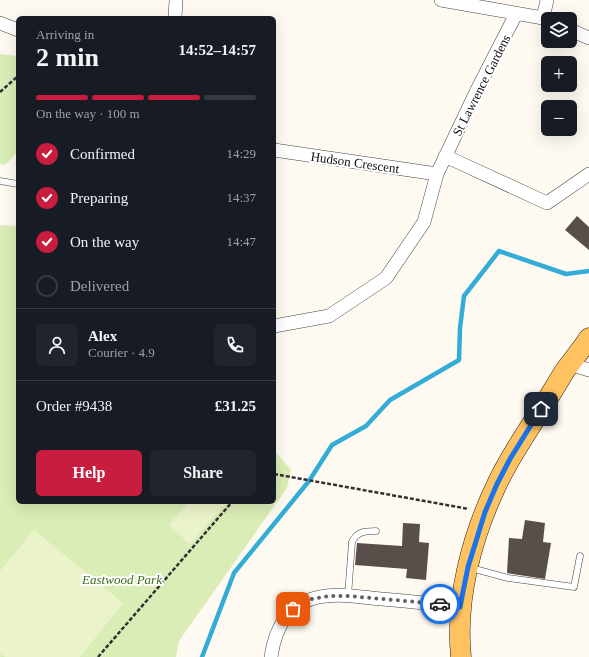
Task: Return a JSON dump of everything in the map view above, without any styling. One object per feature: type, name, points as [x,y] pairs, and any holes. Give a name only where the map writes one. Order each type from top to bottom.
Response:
[{"type":"main road","points":[[461,657],[460,607],[468,567],[485,512],[510,459],[570,364],[589,338]]},
{"type":"street","points":[[175,16],[176,0]]},
{"type":"street","points":[[441,0],[541,18]]},
{"type":"street","points":[[546,12],[547,0]]},
{"type":"street","name":"St Lawrence Gardens","points":[[276,326],[329,316],[386,278],[424,222],[437,174],[476,92],[516,14]]},
{"type":"street","points":[[0,23],[16,29]]},
{"type":"street","points":[[577,33],[589,38]]},
{"type":"street","name":"Hudson Crescent","points":[[276,150],[437,174]]},
{"type":"street","points":[[445,156],[547,203],[589,174]]},
{"type":"street","points":[[570,364],[589,370]]},
{"type":"street","points":[[272,657],[273,646],[278,631],[286,617],[293,609],[303,602],[320,597],[348,596],[460,607]]},
{"type":"lane","points":[[0,181],[16,184]]},
{"type":"lane","points":[[348,596],[352,542],[354,537],[365,531],[376,531]]},
{"type":"lane","points":[[468,567],[508,578],[574,587],[580,556]]},
{"type":"path","points":[[0,92],[16,78]]},
{"type":"path","points":[[276,474],[485,512]]},
{"type":"path","points":[[98,657],[230,504]]},
{"type":"green space","points":[[0,54],[16,56],[16,154],[5,165],[0,164]]},
{"type":"green space","name":"Eastwood Park","points":[[0,225],[16,226],[16,504],[276,504],[179,641],[176,657],[0,657]]},
{"type":"green space","name":"Eastwood Park","points":[[276,452],[291,470],[287,488],[276,504]]},
{"type":"green space","points":[[187,504],[225,504],[190,544],[169,525]]},
{"type":"green space","points":[[34,530],[123,603],[80,657],[5,657],[0,653],[0,571]]},
{"type":"building","points":[[577,216],[589,227],[589,250],[565,230]]},
{"type":"building","points":[[525,520],[545,523],[543,542],[551,543],[545,579],[507,573],[509,538],[522,539]]},
{"type":"building","points":[[403,523],[420,524],[419,542],[429,543],[426,580],[406,578],[407,569],[355,565],[357,543],[402,546]]},
{"type":"waterway","points":[[202,657],[234,573],[309,481],[332,445],[366,426],[390,400],[459,360],[460,328],[464,296],[499,251],[566,274],[589,271]]},
{"type":"way so far","points":[[293,609],[303,602],[329,596],[348,596],[440,604]]},
{"type":"route","points":[[440,604],[460,607],[468,567],[485,512],[510,459],[541,409]]}]
